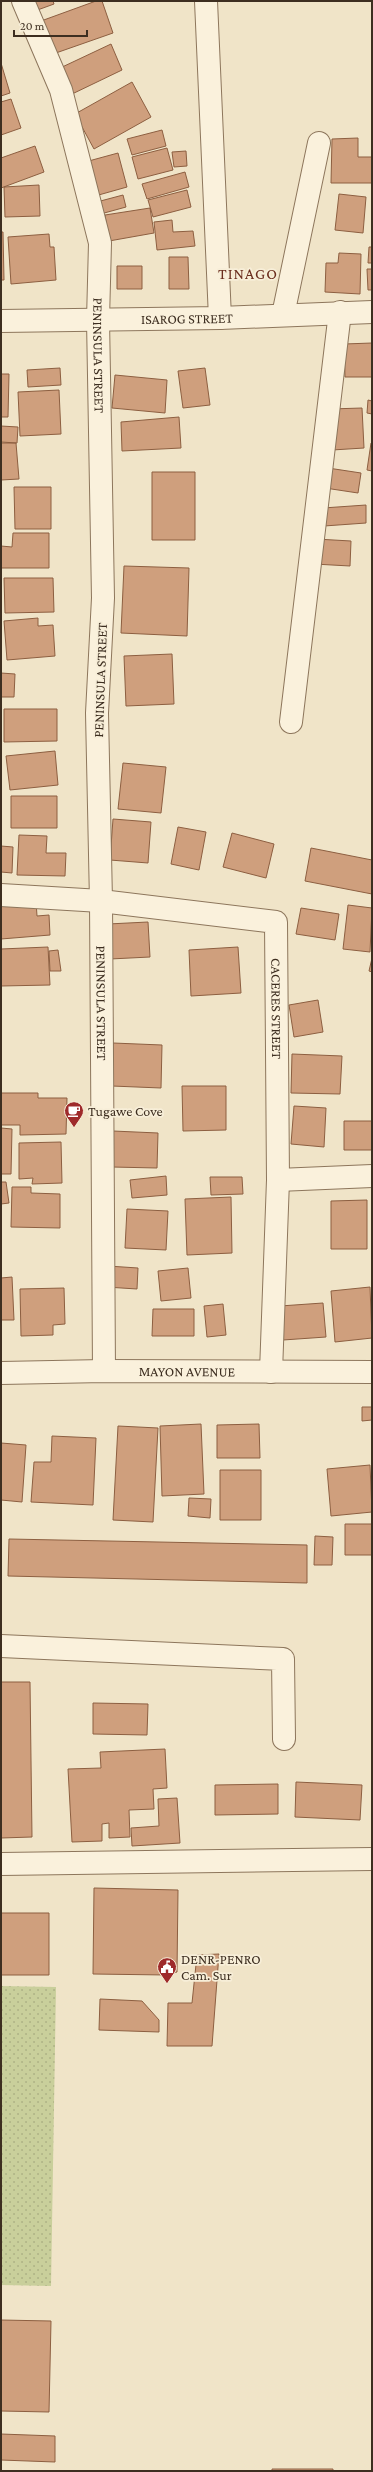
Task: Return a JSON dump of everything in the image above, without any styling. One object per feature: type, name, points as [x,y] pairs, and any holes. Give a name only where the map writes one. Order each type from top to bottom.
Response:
[{"type":"street","name":"PENINSULA STREET","points":[[23,1],[61,90],[100,243],[98,320],[103,598],[97,714],[101,901],[104,1371]]},
{"type":"street","points":[[206,1],[220,318]]},
{"type":"street","points":[[283,315],[319,143]]},
{"type":"street","name":"ISAROG STREET","points":[[1,321],[220,318],[340,312],[372,312]]},
{"type":"street","points":[[291,722],[340,312]]},
{"type":"street","name":"CACERES STREET","points":[[1,896],[101,901],[276,922],[278,1180],[271,1372]]},
{"type":"street","points":[[278,1180],[372,1176]]},
{"type":"street","name":"MAYON AVENUE","points":[[1,1373],[104,1371],[372,1372]]},
{"type":"street","points":[[1,1646],[283,1659],[284,1739]]},
{"type":"street","points":[[1,1864],[372,1859]]},
{"type":"green space","points":[[1,1986],[56,1987],[51,2286],[1,2285]]},
{"type":"building","points":[[28,1],[53,1],[54,4],[32,12]]},
{"type":"building","points":[[96,1],[102,1],[113,33],[53,54],[41,21]]},
{"type":"building","points":[[111,44],[122,70],[70,95],[58,69]]},
{"type":"building","points":[[1,63],[10,93],[1,96]]},
{"type":"building","points":[[132,82],[151,117],[94,149],[75,114]]},
{"type":"building","points":[[11,99],[21,128],[1,135],[1,102]]},
{"type":"building","points":[[162,130],[166,146],[132,155],[127,139]]},
{"type":"building","points":[[358,138],[358,157],[372,157],[372,183],[331,183],[332,139]]},
{"type":"building","points":[[35,146],[44,172],[1,188],[1,158]]},
{"type":"building","points":[[167,148],[173,170],[138,179],[132,157]]},
{"type":"building","points":[[186,151],[187,166],[174,167],[172,152]]},
{"type":"building","points":[[118,153],[127,187],[95,196],[85,162]]},
{"type":"building","points":[[185,172],[189,187],[147,199],[142,184]]},
{"type":"building","points":[[39,185],[40,216],[5,217],[4,187]]},
{"type":"building","points":[[187,190],[191,207],[153,217],[148,200]]},
{"type":"building","points":[[339,194],[366,197],[363,233],[335,230]]},
{"type":"building","points":[[123,195],[126,207],[97,215],[93,203]]},
{"type":"building","points":[[150,208],[154,233],[109,241],[105,215]]},
{"type":"building","points":[[172,220],[173,232],[193,231],[195,246],[157,250],[154,222]]},
{"type":"building","points":[[1,232],[3,232],[4,280],[1,280]]},
{"type":"building","points":[[49,234],[50,247],[54,247],[56,280],[11,284],[8,237]]},
{"type":"building","points":[[369,247],[372,247],[372,263],[368,263]]},
{"type":"building","points":[[339,253],[361,254],[360,294],[325,292],[326,263],[338,263]]},
{"type":"building","points":[[169,257],[188,257],[189,289],[169,289]]},
{"type":"building","points":[[117,266],[142,266],[142,289],[117,289]]},
{"type":"building","points":[[367,269],[372,269],[372,290],[368,290]]},
{"type":"building","points":[[372,343],[372,377],[345,377],[344,344]]},
{"type":"building","points":[[60,368],[61,385],[28,387],[27,370]]},
{"type":"building","points":[[205,368],[210,405],[183,408],[178,371]]},
{"type":"building","points":[[1,374],[9,374],[8,417],[1,417]]},
{"type":"building","points":[[115,375],[167,380],[165,413],[112,408]]},
{"type":"building","points":[[59,390],[61,434],[20,436],[18,392]]},
{"type":"building","points":[[368,400],[372,401],[372,414],[367,413]]},
{"type":"building","points":[[362,408],[364,448],[332,450],[330,409]]},
{"type":"building","points":[[179,417],[181,448],[122,451],[121,422]]},
{"type":"building","points":[[1,426],[18,427],[17,443],[1,442]]},
{"type":"building","points":[[1,443],[16,443],[19,479],[1,480]]},
{"type":"building","points":[[372,443],[372,471],[367,470]]},
{"type":"building","points":[[328,468],[361,473],[358,493],[325,488]]},
{"type":"building","points":[[152,472],[195,472],[195,540],[152,540]]},
{"type":"building","points":[[14,487],[51,487],[51,529],[15,529]]},
{"type":"building","points":[[366,505],[366,523],[324,526],[323,508]]},
{"type":"building","points":[[13,533],[49,533],[49,568],[1,568],[1,546],[12,547]]},
{"type":"building","points":[[316,539],[351,541],[350,566],[314,564]]},
{"type":"building","points":[[124,566],[189,568],[187,636],[121,633]]},
{"type":"building","points":[[4,578],[53,578],[54,612],[5,613]]},
{"type":"building","points":[[38,618],[38,626],[53,625],[55,656],[7,660],[4,621]]},
{"type":"building","points":[[172,654],[174,704],[126,706],[124,656]]},
{"type":"building","points":[[1,673],[15,674],[14,697],[1,697]]},
{"type":"building","points":[[4,709],[57,709],[57,741],[4,742]]},
{"type":"building","points":[[55,751],[58,785],[10,790],[6,756]]},
{"type":"building","points":[[123,763],[166,767],[161,813],[118,809]]},
{"type":"building","points":[[11,796],[57,796],[57,828],[11,828]]},
{"type":"building","points":[[113,819],[151,822],[148,863],[110,860]]},
{"type":"building","points":[[178,827],[206,832],[199,870],[171,864]]},
{"type":"building","points":[[232,833],[274,844],[266,878],[223,867]]},
{"type":"building","points":[[19,835],[47,836],[46,853],[66,853],[65,876],[17,875]]},
{"type":"building","points":[[1,846],[13,847],[12,873],[1,872]]},
{"type":"building","points":[[311,848],[372,860],[372,894],[305,881]]},
{"type":"building","points":[[36,901],[37,916],[49,915],[50,935],[1,939],[1,903]]},
{"type":"building","points":[[348,905],[372,908],[370,952],[343,949]]},
{"type":"building","points":[[301,908],[339,914],[335,940],[296,934]]},
{"type":"building","points":[[148,922],[150,957],[110,959],[108,924]]},
{"type":"building","points":[[48,947],[50,985],[1,986],[1,949]]},
{"type":"building","points":[[238,947],[241,993],[191,996],[189,950]]},
{"type":"building","points":[[58,950],[61,971],[50,971],[49,951]]},
{"type":"building","points":[[372,958],[372,972],[369,971]]},
{"type":"building","points":[[318,1000],[323,1032],[294,1037],[289,1005]]},
{"type":"building","points":[[113,1043],[162,1045],[161,1088],[112,1086]]},
{"type":"building","points":[[292,1054],[342,1056],[340,1094],[291,1093]]},
{"type":"building","points":[[182,1086],[226,1086],[226,1130],[183,1131]]},
{"type":"building","points":[[1,1093],[38,1093],[38,1098],[67,1098],[66,1134],[20,1135],[20,1125],[1,1125]]},
{"type":"building","points":[[294,1106],[326,1108],[324,1147],[291,1144]]},
{"type":"building","points":[[344,1121],[372,1121],[372,1150],[344,1150]]},
{"type":"building","points":[[1,1128],[12,1129],[11,1174],[1,1174]]},
{"type":"building","points":[[113,1131],[158,1133],[157,1168],[112,1167]]},
{"type":"building","points":[[61,1142],[62,1183],[32,1184],[33,1178],[19,1179],[19,1143]]},
{"type":"building","points":[[166,1176],[167,1195],[132,1198],[130,1180]]},
{"type":"building","points":[[210,1177],[242,1177],[243,1194],[211,1195]]},
{"type":"building","points":[[1,1182],[6,1182],[9,1203],[1,1204]]},
{"type":"building","points":[[12,1187],[31,1187],[31,1193],[60,1194],[60,1228],[11,1227]]},
{"type":"building","points":[[231,1197],[232,1253],[187,1255],[185,1199]]},
{"type":"building","points":[[367,1200],[367,1249],[331,1249],[331,1201]]},
{"type":"building","points":[[127,1209],[168,1211],[166,1250],[125,1248]]},
{"type":"building","points":[[108,1266],[138,1268],[137,1289],[106,1287]]},
{"type":"building","points":[[188,1268],[191,1298],[161,1301],[158,1271]]},
{"type":"building","points":[[12,1277],[14,1320],[1,1320],[1,1278]]},
{"type":"building","points":[[370,1287],[372,1338],[335,1342],[331,1291]]},
{"type":"building","points":[[64,1288],[65,1324],[53,1325],[53,1335],[21,1336],[20,1289]]},
{"type":"building","points":[[323,1303],[326,1337],[283,1340],[280,1306]]},
{"type":"building","points":[[223,1304],[226,1335],[207,1337],[204,1306]]},
{"type":"building","points":[[153,1309],[194,1309],[194,1336],[152,1336]]},
{"type":"building","points":[[362,1407],[372,1407],[372,1420],[362,1421]]},
{"type":"building","points":[[201,1424],[204,1494],[162,1496],[160,1426]]},
{"type":"building","points":[[259,1424],[260,1458],[217,1458],[217,1425]]},
{"type":"building","points":[[118,1426],[158,1428],[153,1522],[113,1520]]},
{"type":"building","points":[[52,1436],[96,1438],[93,1505],[31,1502],[34,1462],[51,1462]]},
{"type":"building","points":[[1,1443],[26,1445],[22,1502],[1,1500]]},
{"type":"building","points":[[370,1465],[372,1512],[331,1516],[327,1469]]},
{"type":"building","points":[[220,1470],[261,1470],[261,1520],[220,1520]]},
{"type":"building","points":[[189,1498],[211,1499],[210,1518],[188,1516]]},
{"type":"building","points":[[345,1524],[372,1524],[372,1555],[345,1555]]},
{"type":"building","points":[[315,1536],[333,1537],[332,1565],[314,1565]]},
{"type":"building","points":[[9,1539],[307,1545],[307,1583],[8,1576]]},
{"type":"building","points":[[1,1682],[30,1682],[32,1837],[1,1838]]},
{"type":"building","points":[[93,1703],[148,1704],[147,1735],[93,1734]]},
{"type":"building","points":[[165,1749],[167,1788],[153,1789],[154,1809],[129,1810],[130,1837],[109,1838],[109,1823],[102,1824],[102,1841],[72,1842],[68,1769],[101,1768],[100,1752]]},
{"type":"building","points":[[296,1782],[362,1785],[360,1820],[295,1817]]},
{"type":"building","points":[[278,1784],[278,1814],[215,1815],[215,1785]]},
{"type":"building","points":[[177,1798],[180,1843],[132,1846],[131,1828],[159,1826],[158,1799]]},
{"type":"building","points":[[94,1888],[178,1890],[177,1972],[166,1975],[93,1974]]},
{"type":"building","points":[[1,1913],[49,1913],[49,1975],[1,1975]]},
{"type":"building","points":[[219,1954],[212,2046],[167,2046],[168,2003],[192,2003],[197,1955]]},
{"type":"building","points":[[100,1999],[142,2001],[159,2020],[159,2032],[99,2030]]},
{"type":"building","points":[[1,2320],[51,2321],[49,2412],[1,2411]]},
{"type":"building","points":[[1,2434],[55,2436],[55,2462],[1,2460]]},
{"type":"building","points":[[272,2469],[333,2469],[333,2471],[272,2471]]},
{"type":"place","name":"Tugawe Cove","points":[[74,1128]]},
{"type":"place","name":"DENR-PENRO Cam. Sur","points":[[167,1984]]},
{"type":"district","name":"TINAGO","points":[[248,273]]}]
